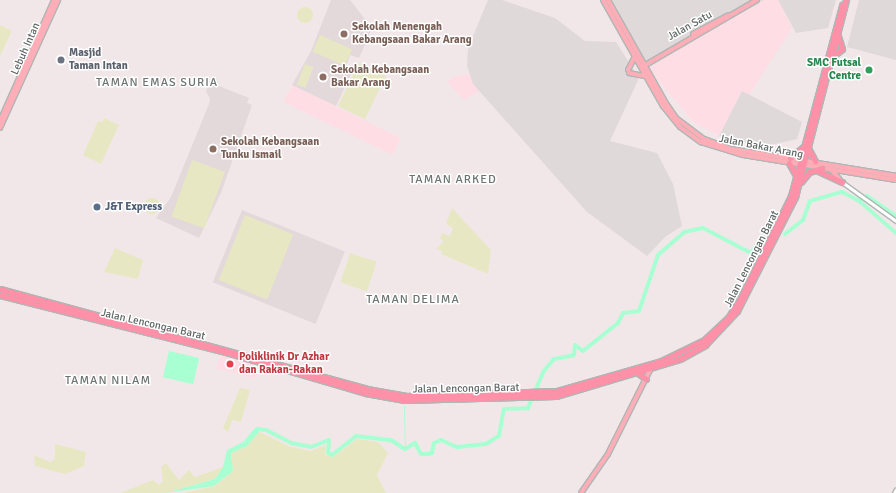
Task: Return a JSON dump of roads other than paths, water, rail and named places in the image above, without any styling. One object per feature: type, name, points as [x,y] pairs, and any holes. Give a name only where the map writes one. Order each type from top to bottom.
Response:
[{"type":"highway","points":[[802,162],[846,0]]},
{"type":"highway","points":[[820,80],[834,46],[842,2]]},
{"type":"highway","points":[[796,177],[790,161],[806,146],[820,80],[842,2]]},
{"type":"highway","points":[[831,58],[842,49],[838,33]]},
{"type":"highway","points":[[806,146],[815,161]]},
{"type":"highway","name":"Jalan Lencongan Barat","points":[[0,289],[381,392],[420,397],[541,395],[581,391],[638,372],[693,347],[728,318],[791,196],[802,162]]},
{"type":"highway","name":"Jalan Lencongan Barat","points":[[541,395],[582,386],[690,354],[728,323],[744,299],[796,192],[802,162]]},
{"type":"highway","points":[[796,192],[803,177],[812,170],[822,168]]},
{"type":"highway","points":[[812,170],[842,182]]},
{"type":"highway","name":"Jalan Lencongan Barat","points":[[0,295],[226,352],[379,396],[432,401],[530,395]]},
{"type":"highway","points":[[638,372],[646,379]]},
{"type":"main road","name":"Lebuh Intan","points":[[0,120],[54,0]]},
{"type":"main road","name":"Lebuh Intan","points":[[0,128],[58,0]]},
{"type":"main road","name":"Jalan Bakar Arang","points":[[603,0],[636,58],[646,70],[676,118],[704,139],[732,149],[790,161]]},
{"type":"main road","name":"Jalan Bakar Arang","points":[[608,0],[636,58]]},
{"type":"main road","name":"Jalan Satu","points":[[641,65],[757,0]]},
{"type":"main road","points":[[644,76],[629,72],[636,58],[648,61],[646,70]]},
{"type":"main road","name":"Jalan Bakar Arang","points":[[641,65],[644,76],[674,120],[701,142],[724,151],[790,161],[815,161],[896,176]]},
{"type":"main road","name":"Jalan Bakar Arang","points":[[802,162],[822,168],[896,180]]},
{"type":"main road","points":[[832,169],[842,182]]},
{"type":"main road","points":[[842,182],[840,177],[845,171]]},
{"type":"main road","points":[[581,493],[608,454],[652,366]]},
{"type":"street","points":[[842,182],[896,221]]},
{"type":"street","points":[[894,493],[896,489]]},
{"type":"waterway","points":[[785,234],[803,220],[810,201],[842,192],[858,200],[867,196],[896,216]]},
{"type":"waterway","points":[[858,200],[896,233]]},
{"type":"waterway","points":[[254,434],[257,429],[266,430],[291,443],[311,447],[329,440],[328,453],[332,455],[356,436],[391,440],[405,449],[415,443],[421,454],[432,453],[434,443],[441,440],[457,447],[486,444],[499,436],[504,409],[528,408],[543,372],[554,359],[574,355],[575,345],[583,351],[618,323],[623,313],[639,311],[658,255],[684,232],[703,228],[751,253],[762,238]]},
{"type":"waterway","points":[[404,406],[405,449]]},
{"type":"place","name":"Sekolah Menengah Kebangsaan Bakar Arang","points":[[344,34]]},
{"type":"place","name":"Masjid Taman Intan","points":[[61,60]]},
{"type":"place","name":"SMC Futsal Centre","points":[[869,70]]},
{"type":"place","name":"Sekolah Kebangsaan Bakar Arang","points":[[323,77]]},
{"type":"place","name":"Sekolah Kebangsaan Tunku Ismail","points":[[213,149]]},
{"type":"place","name":"J&T Express","points":[[97,207]]},
{"type":"place","name":"Poliklinik Dr Azhar dan Rakan-Rakan","points":[[230,364]]},
{"type":"district","name":"TAMAN EMAS SURIA","points":[[157,83]]},
{"type":"district","name":"TAMAN ARKED","points":[[453,180]]},
{"type":"district","name":"TAMAN DELIMA","points":[[413,300]]},
{"type":"district","name":"TAMAN NILAM","points":[[108,381]]}]
